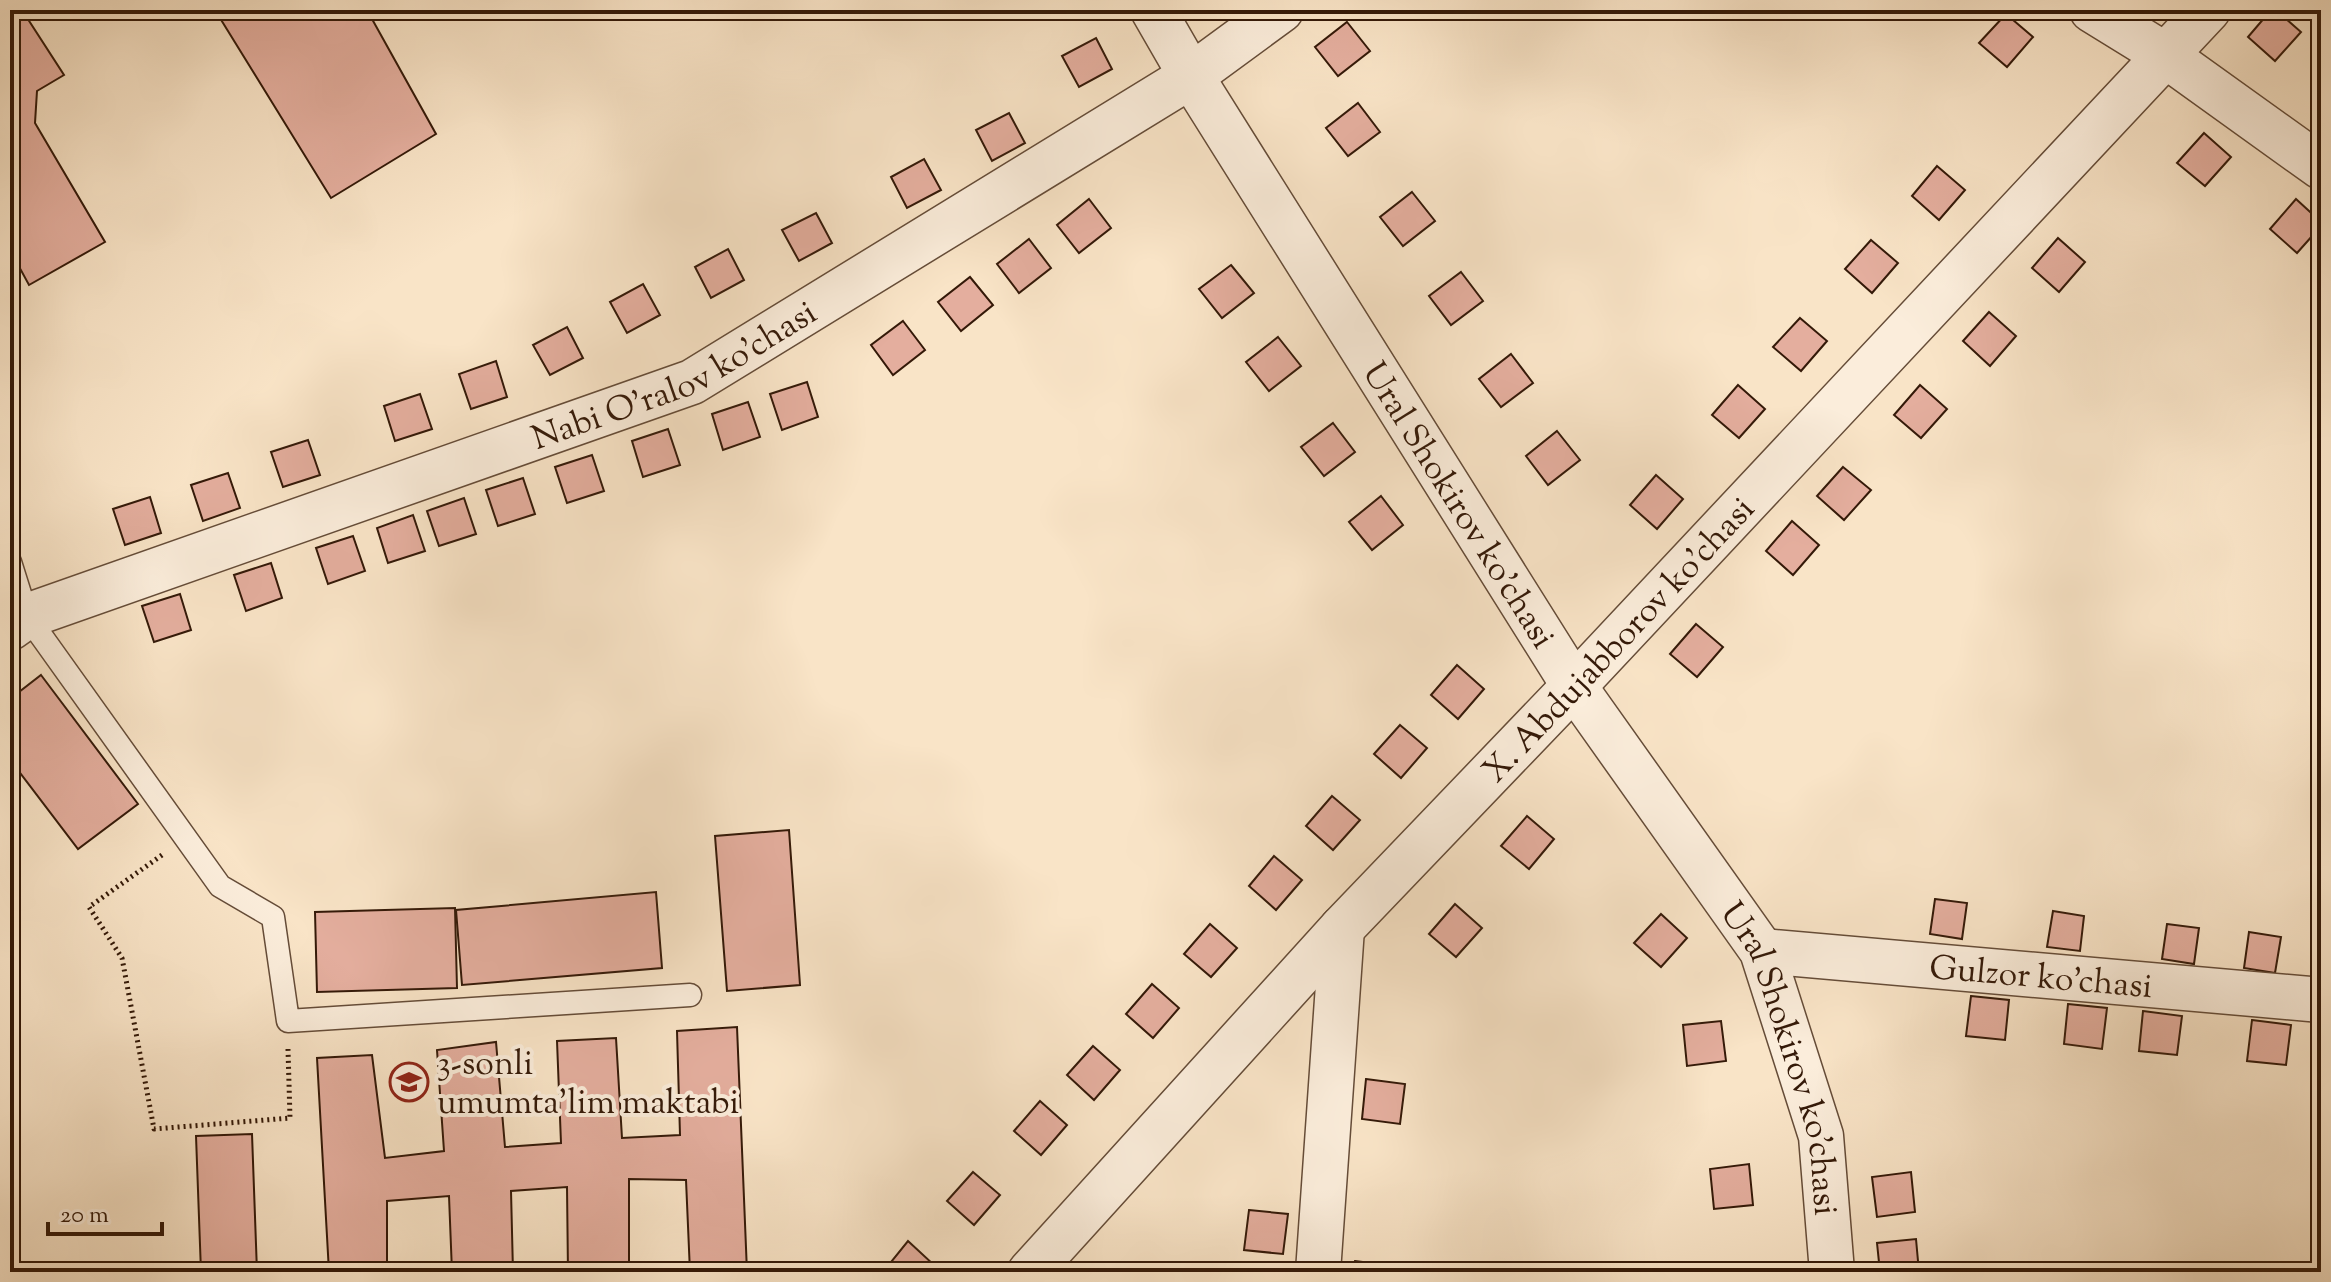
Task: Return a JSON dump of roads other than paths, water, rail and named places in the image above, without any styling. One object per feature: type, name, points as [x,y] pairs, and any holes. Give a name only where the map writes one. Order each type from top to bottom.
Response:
[{"type":"street","name":"Ural Shokirov ko'chasi","points":[[1153,10],[1191,76],[1574,686],[1762,951],[1821,1136],[1832,1272]]},
{"type":"street","name":"Nabi O'ralov ko'chasi","points":[[18,622],[692,382],[1191,76],[1281,10]]},
{"type":"street","points":[[2092,10],[2165,55],[2321,167]]},
{"type":"street","name":"X. Abdujabborov ko'chasi","points":[[1030,1272],[1342,928],[1574,686],[2208,10]]},
{"type":"street","points":[[1318,1272],[1342,928]]},
{"type":"street","name":"Gulzor ko'chasi","points":[[1762,951],[2321,1000]]},
{"type":"lane","points":[[10,562],[18,622],[220,886],[273,917],[288,1021],[690,995]]},
{"type":"place","name":"3-sonli umumta'lim maktabi","points":[[409,1082]]}]
